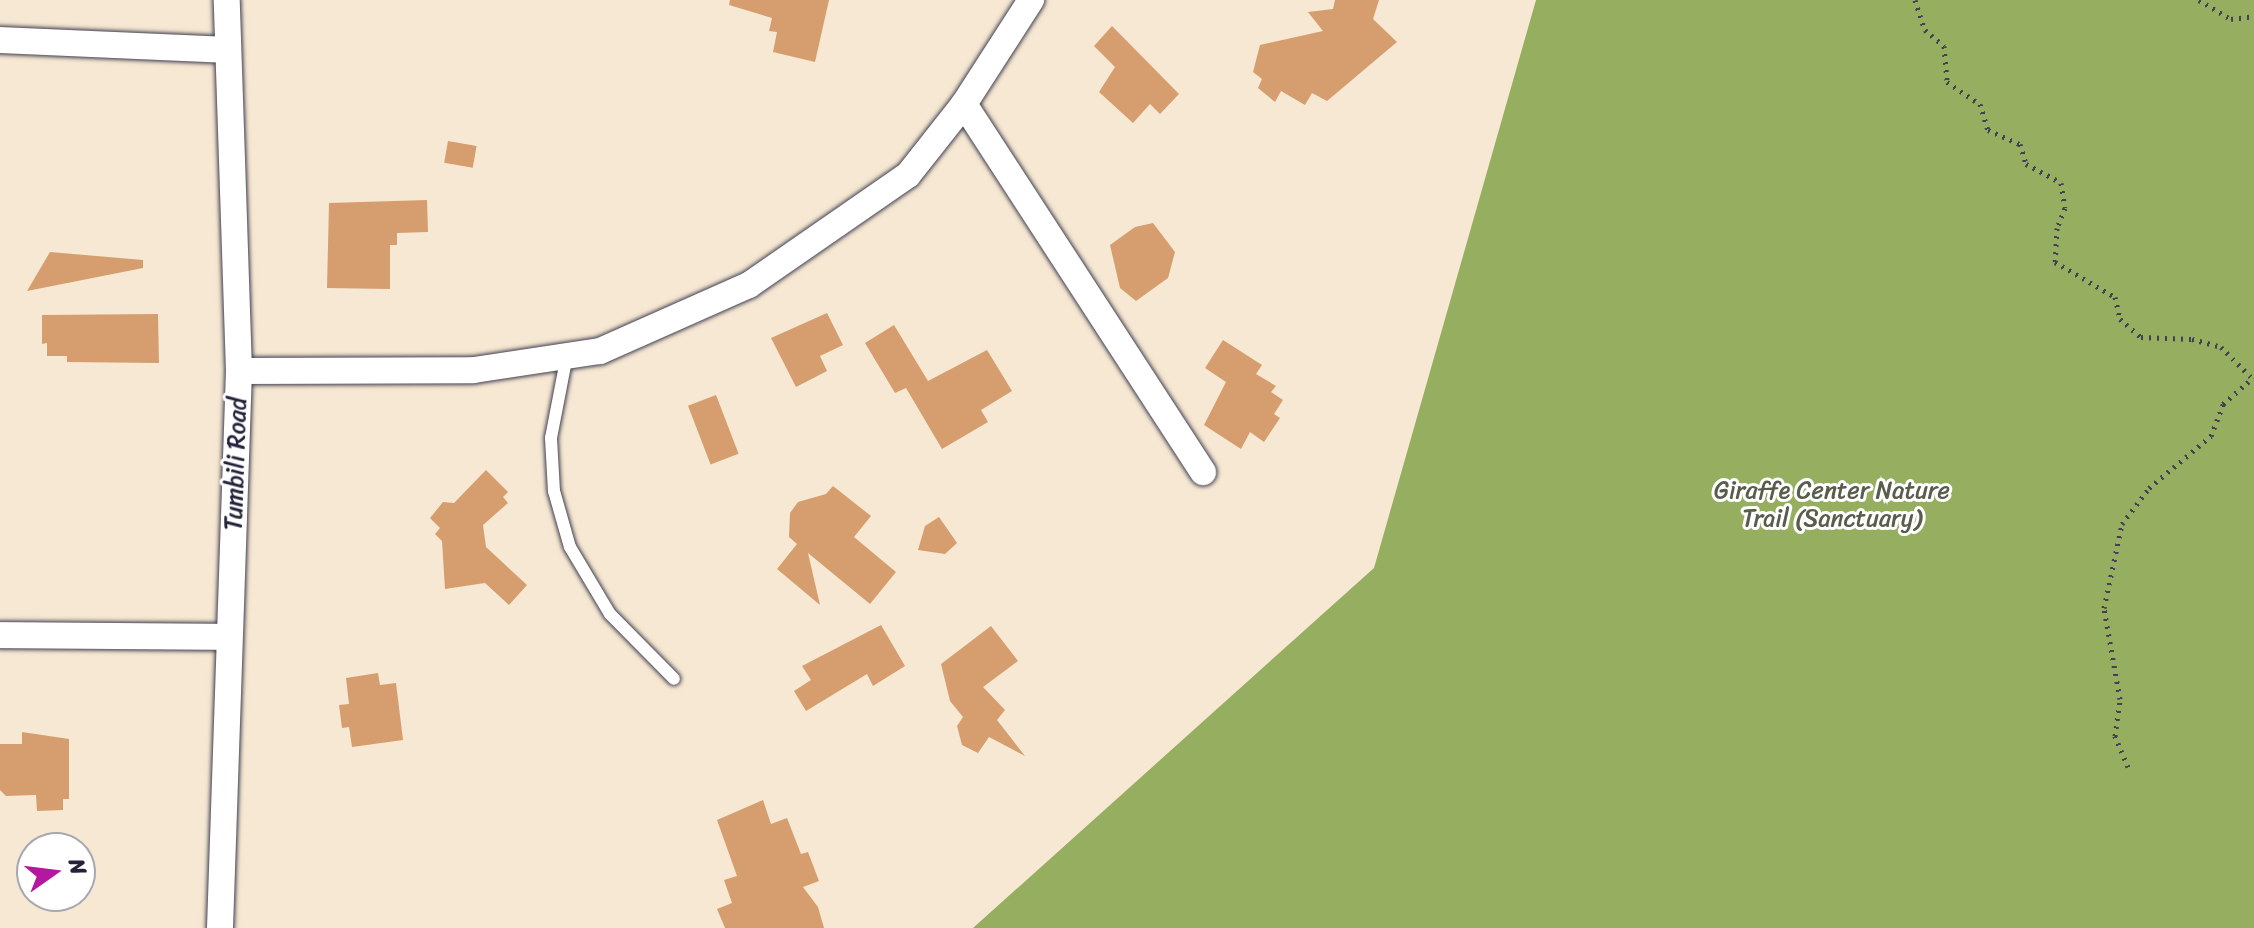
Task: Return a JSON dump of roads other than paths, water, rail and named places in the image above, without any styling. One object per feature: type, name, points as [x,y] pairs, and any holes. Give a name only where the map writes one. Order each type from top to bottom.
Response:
[{"type":"street","name":"Tumbili Road","points":[[220,928],[239,371],[227,0]]},
{"type":"street","points":[[239,371],[474,370],[600,351],[761,278],[908,175],[964,104],[1031,0]]},
{"type":"street","points":[[0,40],[228,50]]},
{"type":"street","points":[[964,104],[1203,472]]},
{"type":"street","points":[[0,635],[229,637]]},
{"type":"lane","points":[[567,355],[551,438],[554,491],[570,547],[610,614],[674,679]]},
{"type":"park label","name":"Giraffe Center Nature Trail (Sanctuary)","points":[[1832,505]]}]
